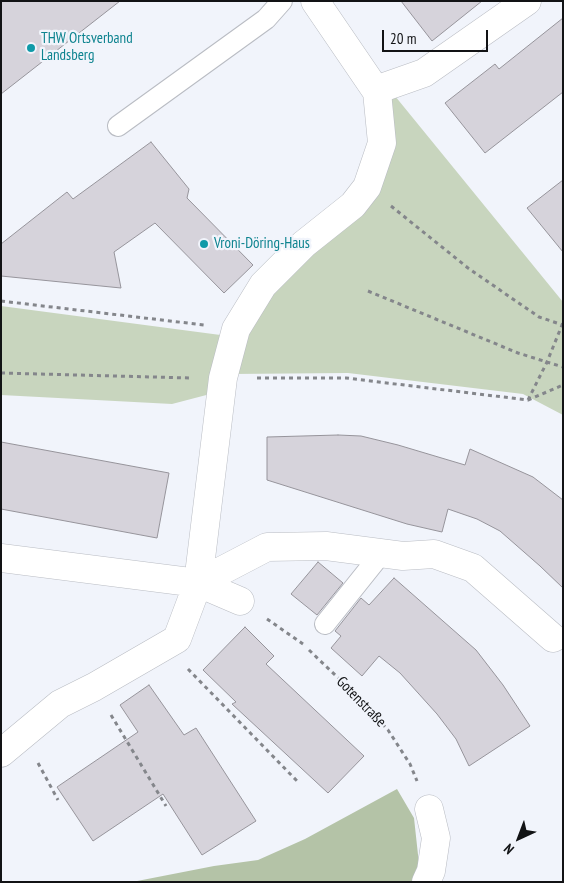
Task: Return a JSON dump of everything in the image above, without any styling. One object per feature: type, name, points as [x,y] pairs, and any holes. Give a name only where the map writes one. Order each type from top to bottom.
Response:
[{"type":"street","points":[[1,753],[60,704],[94,687],[177,639],[198,582],[223,378],[236,329],[263,285],[304,244],[353,205],[367,187],[382,143],[377,92],[315,1]]},
{"type":"street","points":[[377,92],[387,86],[424,74],[527,1]]},
{"type":"street","points":[[198,582],[267,547],[326,546],[403,556],[434,554],[473,568],[553,638]]},
{"type":"street","points":[[1,558],[198,582],[240,601]]},
{"type":"street","points":[[426,882],[431,871],[436,838],[429,809]]},
{"type":"lane","points":[[118,126],[266,19],[282,1]]},
{"type":"lane","points":[[325,624],[381,554]]},
{"type":"path","points":[[367,187],[468,268],[539,317],[562,325],[547,362],[528,400]]},
{"type":"path","points":[[368,291],[518,353],[563,367]]},
{"type":"path","points":[[1,301],[236,329]]},
{"type":"path","points":[[1,373],[223,378],[346,378],[528,400],[563,385]]},
{"type":"path","name":"Gotenstraße","points":[[240,601],[305,645],[355,694],[388,730],[410,764],[429,809]]},
{"type":"path","points":[[166,646],[298,782]]},
{"type":"path","points":[[94,687],[166,806]]},
{"type":"path","points":[[22,735],[58,800]]},
{"type":"green space","points":[[395,96],[563,302],[563,415],[523,394],[348,373],[231,374],[266,289],[357,209],[387,104]]},
{"type":"green space","points":[[1,306],[228,336],[214,393],[172,404],[1,395]]},
{"type":"green space","points":[[397,789],[414,818],[420,873],[415,882],[132,882],[214,866],[258,860],[305,839]]},
{"type":"building","name":"THW Ortsverband Landsberg","points":[[1,1],[120,1],[1,94]]},
{"type":"building","points":[[401,1],[482,1],[432,41]]},
{"type":"building","points":[[563,18],[563,92],[485,153],[445,103],[495,64],[499,69]]},
{"type":"building","points":[[151,142],[189,189],[187,198],[253,265],[224,293],[155,223],[114,252],[121,288],[1,276],[1,244],[67,192],[73,199]]},
{"type":"building","points":[[563,180],[563,252],[527,208]]},
{"type":"building","points":[[361,436],[465,465],[470,449],[533,477],[563,500],[563,588],[500,531],[477,519],[448,509],[442,532],[407,524],[267,480],[267,437]]},
{"type":"building","points":[[1,442],[169,473],[157,538],[1,509]]},
{"type":"building","points":[[318,562],[343,583],[317,615],[291,594]]},
{"type":"building","points":[[394,578],[476,650],[503,685],[530,726],[469,766],[456,739],[437,714],[400,673],[379,656],[362,676],[331,648],[341,636],[335,631],[361,598],[369,605]]},
{"type":"building","points":[[245,627],[274,656],[266,664],[364,756],[328,793],[232,704],[236,702],[203,670]]},
{"type":"building","points":[[149,685],[184,735],[196,728],[256,821],[202,855],[163,794],[93,841],[57,787],[138,732],[120,705]]},
{"type":"place","name":"THW Ortsverband Landsberg","points":[[31,48]]},
{"type":"place","name":"Vroni-Döring-Haus","points":[[204,244]]}]
